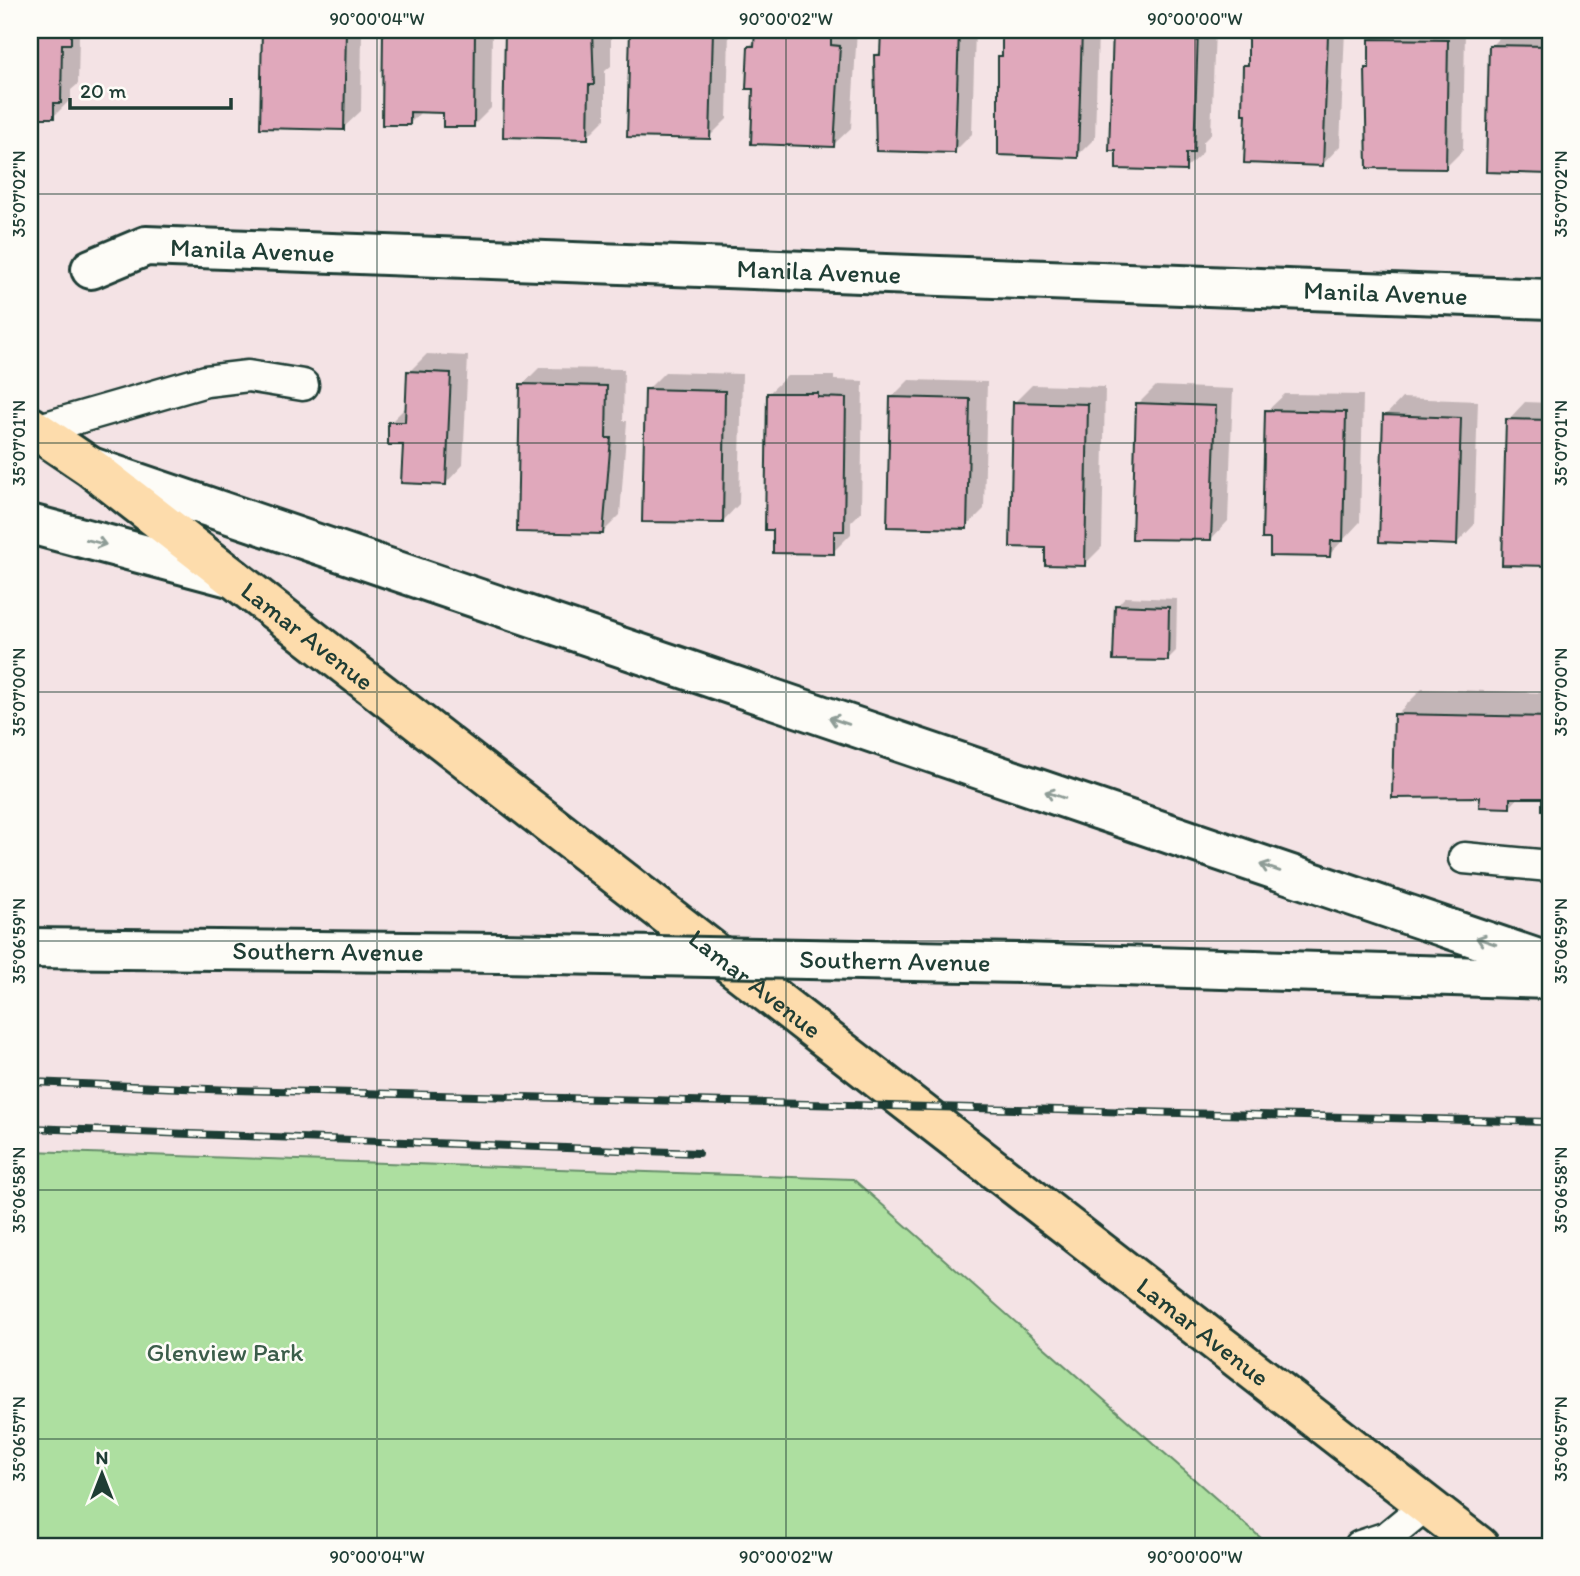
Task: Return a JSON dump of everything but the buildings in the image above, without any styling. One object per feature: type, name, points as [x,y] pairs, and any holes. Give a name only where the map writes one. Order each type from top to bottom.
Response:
[{"type":"main road","name":"Manila Avenue","points":[[91,269],[146,246],[1550,299]]},
{"type":"main road","name":"Lamar Avenue","points":[[33,428],[89,466],[1479,1546]]},
{"type":"main road","points":[[89,466],[1550,963]]},
{"type":"main road","points":[[30,524],[233,578]]},
{"type":"main road","name":"Southern Avenue","points":[[30,948],[499,953],[1020,963],[1550,979]]},
{"type":"lane","points":[[33,428],[206,381],[248,376],[303,385]]},
{"type":"lane","points":[[1464,858],[1550,866]]},
{"type":"lane","points":[[1360,1546],[1387,1537],[1426,1505]]},
{"type":"green space","name":"Glenview Park","points":[[30,1151],[853,1179],[1270,1546],[30,1546]]},
{"type":"railway","points":[[30,1082],[234,1090],[1550,1122]]},
{"type":"railway","points":[[30,1128],[698,1153]]}]
